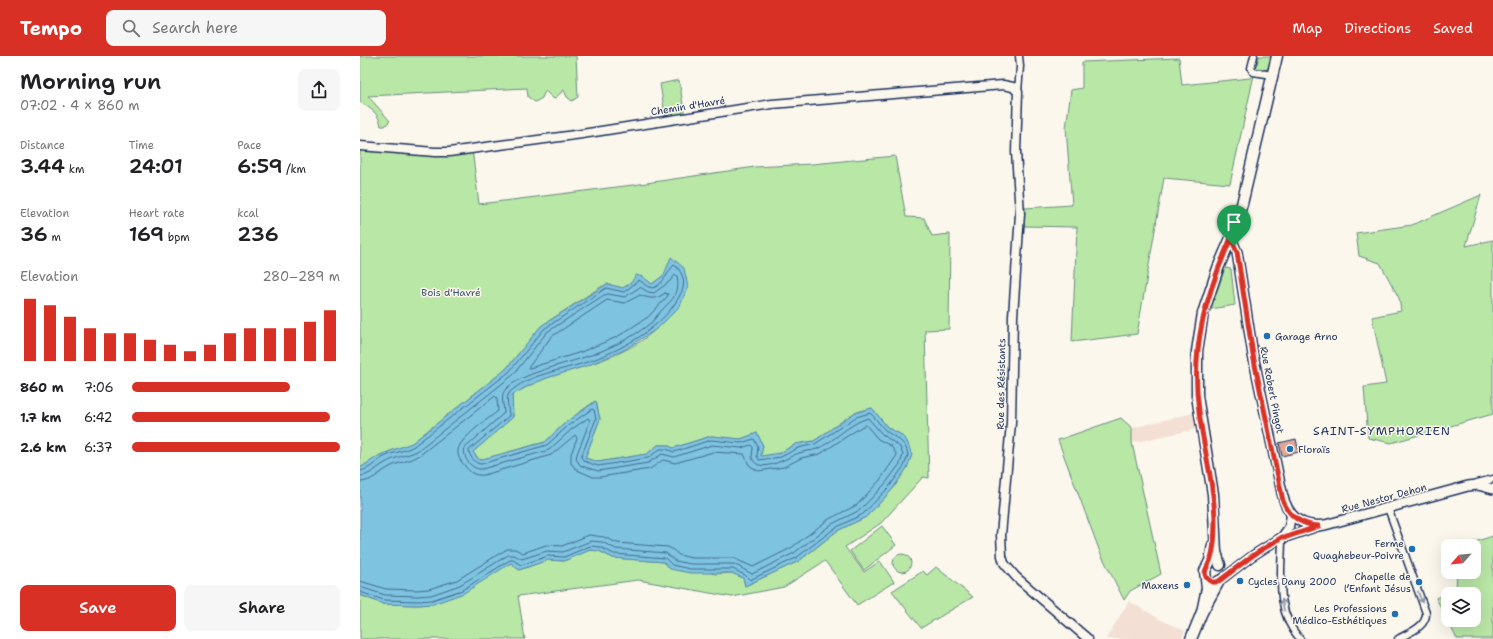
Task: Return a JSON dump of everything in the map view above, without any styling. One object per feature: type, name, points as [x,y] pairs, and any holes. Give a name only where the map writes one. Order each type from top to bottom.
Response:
[{"type":"main road","points":[[1191,639],[1202,612],[1224,572],[1216,552],[1213,494],[1197,396],[1197,352],[1203,313],[1242,204],[1277,56]]},
{"type":"main road","name":"Rue Robert Pingot","points":[[1231,238],[1237,252],[1253,355],[1282,494],[1285,505],[1291,515]]},
{"type":"main road","points":[[1468,486],[1478,485],[1493,490]]},
{"type":"main road","name":"Rue Nestor Dehon","points":[[1319,526],[1328,525],[1468,486]]},
{"type":"main road","points":[[1291,515],[1304,524],[1319,526]]},
{"type":"main road","points":[[1202,612],[1207,588],[1205,573],[1206,567],[1211,556],[1215,535]]},
{"type":"main road","points":[[1206,567],[1213,563],[1221,566]]},
{"type":"main road","points":[[1206,578],[1212,582],[1220,580]]},
{"type":"street","points":[[1018,92],[1020,56]]},
{"type":"street","points":[[1254,56],[1251,68],[1253,72],[1273,75]]},
{"type":"street","name":"Chemin d'Havré","points":[[360,146],[450,152],[582,134],[772,104],[1003,85],[1013,87],[1018,92]]},
{"type":"street","name":"Rue des Résistants","points":[[1018,92],[1016,152],[1020,214],[1013,316],[1011,423],[1001,535],[1002,556],[1004,563],[1016,577],[1088,639]]},
{"type":"street","name":"Rue Nestor Dehon","points":[[1468,486],[1493,479]]},
{"type":"street","points":[[1388,508],[1426,613],[1425,621],[1422,624],[1398,639]]},
{"type":"street","points":[[1291,515],[1289,527],[1282,537],[1281,589],[1283,606],[1289,622],[1300,639]]},
{"type":"street","name":"Rue Nestor Dehon","points":[[1220,580],[1238,566],[1282,537],[1287,537],[1319,526]]},
{"type":"street","points":[[1221,566],[1232,568],[1238,566]]},
{"type":"shaded area","points":[[1193,413],[1196,429],[1132,443],[1132,428]]},
{"type":"shaded area","points":[[1129,601],[1161,620],[1185,631],[1181,639],[1106,639]]},
{"type":"green space","points":[[360,56],[576,56],[578,97],[572,101],[567,97],[564,90],[554,99],[545,91],[542,98],[535,102],[528,97],[527,88],[368,96],[390,121],[385,126],[381,126],[378,118],[371,109],[360,102]]},
{"type":"green space","points":[[1259,56],[1271,56],[1269,67],[1264,71],[1255,69],[1254,64],[1257,64]]},
{"type":"green space","points":[[1179,58],[1182,85],[1250,78],[1254,75],[1230,184],[1164,178],[1137,334],[1072,342],[1077,227],[1024,226],[1025,208],[1072,205],[1066,128],[1071,90],[1082,88],[1082,62]]},
{"type":"green space","points":[[679,80],[685,117],[666,120],[660,84]]},
{"type":"green space","name":"Bois d'Havré","points":[[360,146],[472,149],[479,204],[633,185],[755,167],[812,164],[895,156],[906,217],[924,218],[932,236],[950,234],[949,329],[925,330],[929,478],[923,477],[881,523],[845,547],[864,572],[880,561],[894,582],[857,605],[825,561],[784,587],[732,597],[638,580],[518,596],[525,639],[360,639],[360,595],[383,604],[433,604],[511,563],[519,570],[548,560],[564,561],[590,550],[599,551],[613,558],[665,562],[715,574],[732,573],[743,578],[745,586],[799,561],[837,531],[866,517],[892,490],[907,468],[900,434],[888,428],[872,408],[854,413],[814,441],[796,444],[780,453],[760,457],[763,446],[757,433],[741,439],[711,436],[673,448],[667,445],[658,445],[647,454],[598,462],[585,458],[600,419],[595,401],[566,422],[545,442],[480,460],[473,452],[513,417],[512,395],[543,380],[612,356],[642,341],[655,330],[666,318],[664,275],[652,284],[643,277],[623,288],[607,284],[599,288],[541,326],[506,369],[412,443],[380,455],[360,468]]},
{"type":"green space","points":[[1481,195],[1466,246],[1493,240],[1493,414],[1391,443],[1368,438],[1364,387],[1386,384],[1372,317],[1401,311],[1399,298],[1380,263],[1359,256],[1356,233],[1412,225]]},
{"type":"green space","points":[[1225,268],[1231,269],[1235,305],[1211,309]]},
{"type":"green space","points":[[1121,418],[1132,428],[1132,443],[1161,574],[1130,591],[1124,600],[1100,552],[1058,440]]},
{"type":"green space","points":[[882,526],[896,545],[864,570],[850,551]]},
{"type":"green space","points":[[1493,536],[1493,639],[1457,639],[1451,627],[1481,627],[1481,587],[1456,587],[1457,579],[1481,579],[1481,540]]},
{"type":"green space","points":[[902,554],[906,555],[910,559],[910,567],[906,571],[902,572],[898,571],[894,567],[893,563],[894,559],[898,555]]},
{"type":"green space","points":[[936,567],[973,597],[921,628],[892,591],[923,571],[927,575]]},
{"type":"green space","points":[[1441,596],[1441,608],[1436,598]]},
{"type":"water","points":[[671,257],[684,268],[688,287],[680,306],[658,328],[624,350],[586,366],[547,378],[512,395],[513,417],[473,452],[479,460],[545,442],[566,422],[596,401],[600,419],[585,458],[598,462],[647,454],[658,445],[667,445],[673,448],[711,436],[741,439],[757,433],[763,446],[761,456],[780,453],[796,444],[814,441],[854,413],[872,408],[888,428],[900,434],[907,441],[912,455],[907,468],[892,490],[866,517],[837,531],[799,561],[745,586],[743,578],[732,573],[690,573],[670,569],[664,562],[613,558],[599,551],[590,550],[564,561],[548,560],[519,570],[511,563],[464,593],[433,604],[383,604],[360,595],[360,468],[380,455],[412,443],[506,369],[541,326],[607,284],[623,288],[631,283],[636,275],[643,277],[652,284],[664,275]]},
{"type":"building","name":"Floraïs","points":[[1296,439],[1299,452],[1282,456],[1279,443]]},
{"type":"place","name":"Garage Arno","points":[[1267,336]]},
{"type":"place","name":"Floraïs","points":[[1290,449]]},
{"type":"place","name":"Ferme Quaghebeur-Poivre","points":[[1412,549]]},
{"type":"place","name":"Cycles Dany 2000","points":[[1240,581]]},
{"type":"place","name":"Chapelle de l’Enfant Jésus","points":[[1419,582]]},
{"type":"place","name":"Maxens","points":[[1187,585]]},
{"type":"place","name":"Les Professions Médico-Esthétiques","points":[[1395,614]]},
{"type":"district","name":"SAINT-SYMPHORIEN","points":[[1382,431]]},
{"type":"route","points":[[1231,238],[1234,246],[1237,252],[1253,355],[1283,501],[1289,512],[1297,520],[1304,524],[1319,526],[1304,532],[1282,537],[1252,556],[1219,581],[1211,582],[1206,578],[1205,571],[1210,561],[1212,552],[1215,535],[1215,519],[1213,494],[1201,428],[1197,396],[1197,352],[1203,313],[1218,268],[1231,238]]}]
